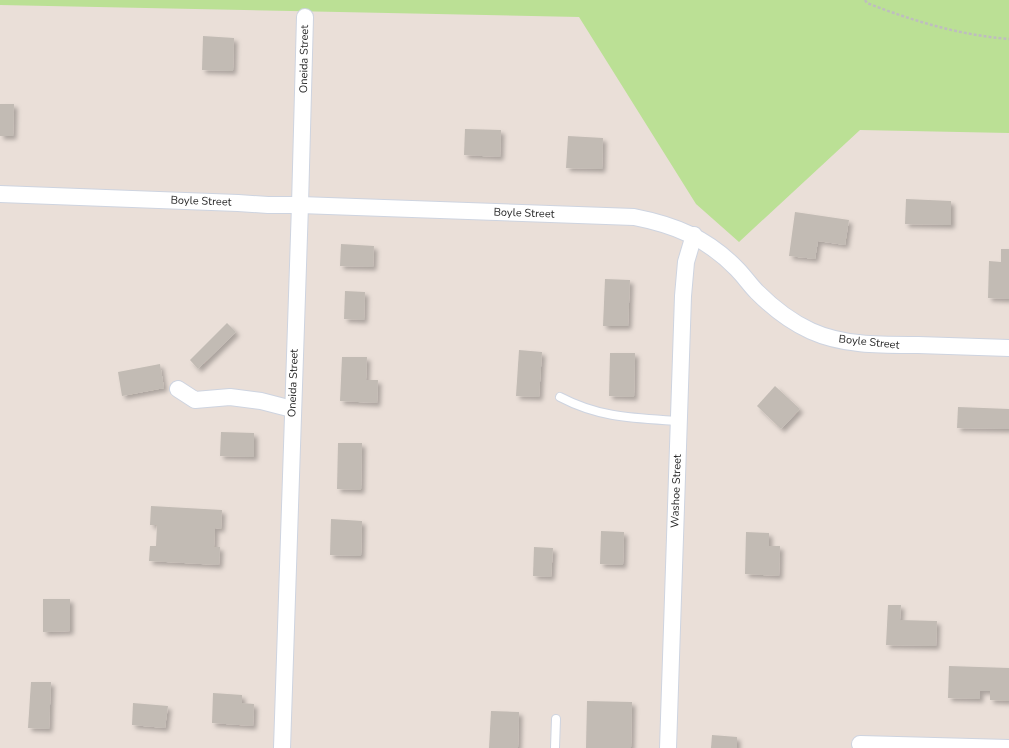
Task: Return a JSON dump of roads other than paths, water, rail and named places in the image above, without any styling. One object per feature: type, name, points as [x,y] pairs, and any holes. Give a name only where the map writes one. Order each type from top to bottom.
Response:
[{"type":"street","name":"Oneida Street","points":[[282,748],[305,17]]},
{"type":"street","name":"Boyle Street","points":[[0,194],[268,205],[634,217],[663,223],[694,235],[713,248],[737,269],[758,293],[780,312],[810,331],[836,339],[876,344],[1009,348]]},
{"type":"street","name":"Washoe Street","points":[[668,748],[683,296],[686,262],[694,235]]},
{"type":"street","points":[[178,389],[195,400],[230,397],[261,401],[292,409]]},
{"type":"street","points":[[860,744],[1009,748]]},
{"type":"lane","points":[[560,397],[581,408],[612,416],[678,421]]},
{"type":"lane","points":[[555,748],[556,719]]}]
